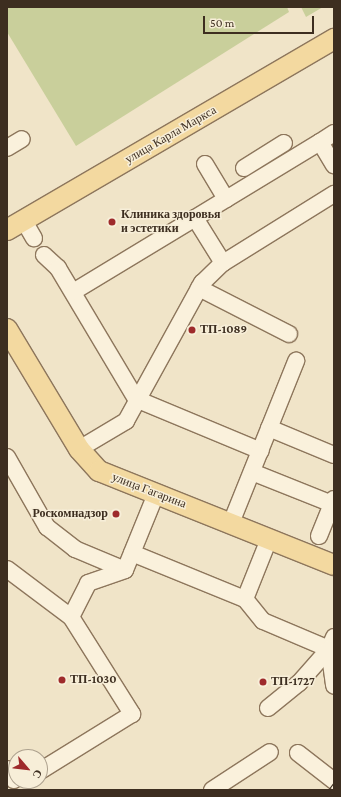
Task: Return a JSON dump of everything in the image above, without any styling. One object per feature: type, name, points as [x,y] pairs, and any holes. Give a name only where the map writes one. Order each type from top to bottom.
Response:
[{"type":"main road","name":"улица Карла Маркса","points":[[15,225],[334,39]]},
{"type":"main road","name":"улица Гагарина","points":[[7,329],[79,449],[99,471],[334,565]]},
{"type":"lane","points":[[73,292],[334,133]]},
{"type":"lane","points":[[320,142],[334,165]]},
{"type":"lane","points":[[259,179],[248,166],[284,143]]},
{"type":"lane","points":[[204,164],[226,199]]},
{"type":"lane","points":[[79,449],[126,421],[136,399],[199,288],[223,263],[334,194]]},
{"type":"lane","points":[[195,218],[223,263]]},
{"type":"lane","points":[[15,225],[34,238]]},
{"type":"lane","points":[[44,255],[58,268],[136,399],[260,451]]},
{"type":"lane","points":[[199,288],[289,334]]},
{"type":"lane","points":[[231,523],[296,361]]},
{"type":"lane","points":[[270,428],[334,455]]},
{"type":"lane","points":[[7,457],[47,527],[75,549],[125,570]]},
{"type":"lane","points":[[252,472],[333,502],[319,536]]},
{"type":"lane","points":[[71,617],[88,583],[125,570],[156,494]]},
{"type":"lane","points":[[245,599],[269,539]]},
{"type":"lane","points":[[132,552],[245,599],[263,621],[331,643]]},
{"type":"lane","points":[[7,569],[71,617],[132,714],[48,765]]},
{"type":"lane","points":[[331,643],[334,686]]},
{"type":"lane","points":[[268,708],[299,683],[331,643]]},
{"type":"lane","points":[[212,790],[270,752]]},
{"type":"lane","points":[[298,753],[334,781]]},
{"type":"green space","points":[[7,7],[287,7],[289,12],[76,146],[7,32]]},
{"type":"green space","points":[[301,7],[323,7],[306,17]]},
{"type":"tram line","points":[[328,790],[334,782]]},
{"type":"place","name":"Клиника здоровья и эстетики","points":[[112,222]]},
{"type":"place","name":"ТП-1089","points":[[192,330]]},
{"type":"place","name":"Роскомнадзор","points":[[116,514]]},
{"type":"place","name":"ТП-1030","points":[[62,680]]},
{"type":"place","name":"ТП-1727","points":[[263,682]]}]
